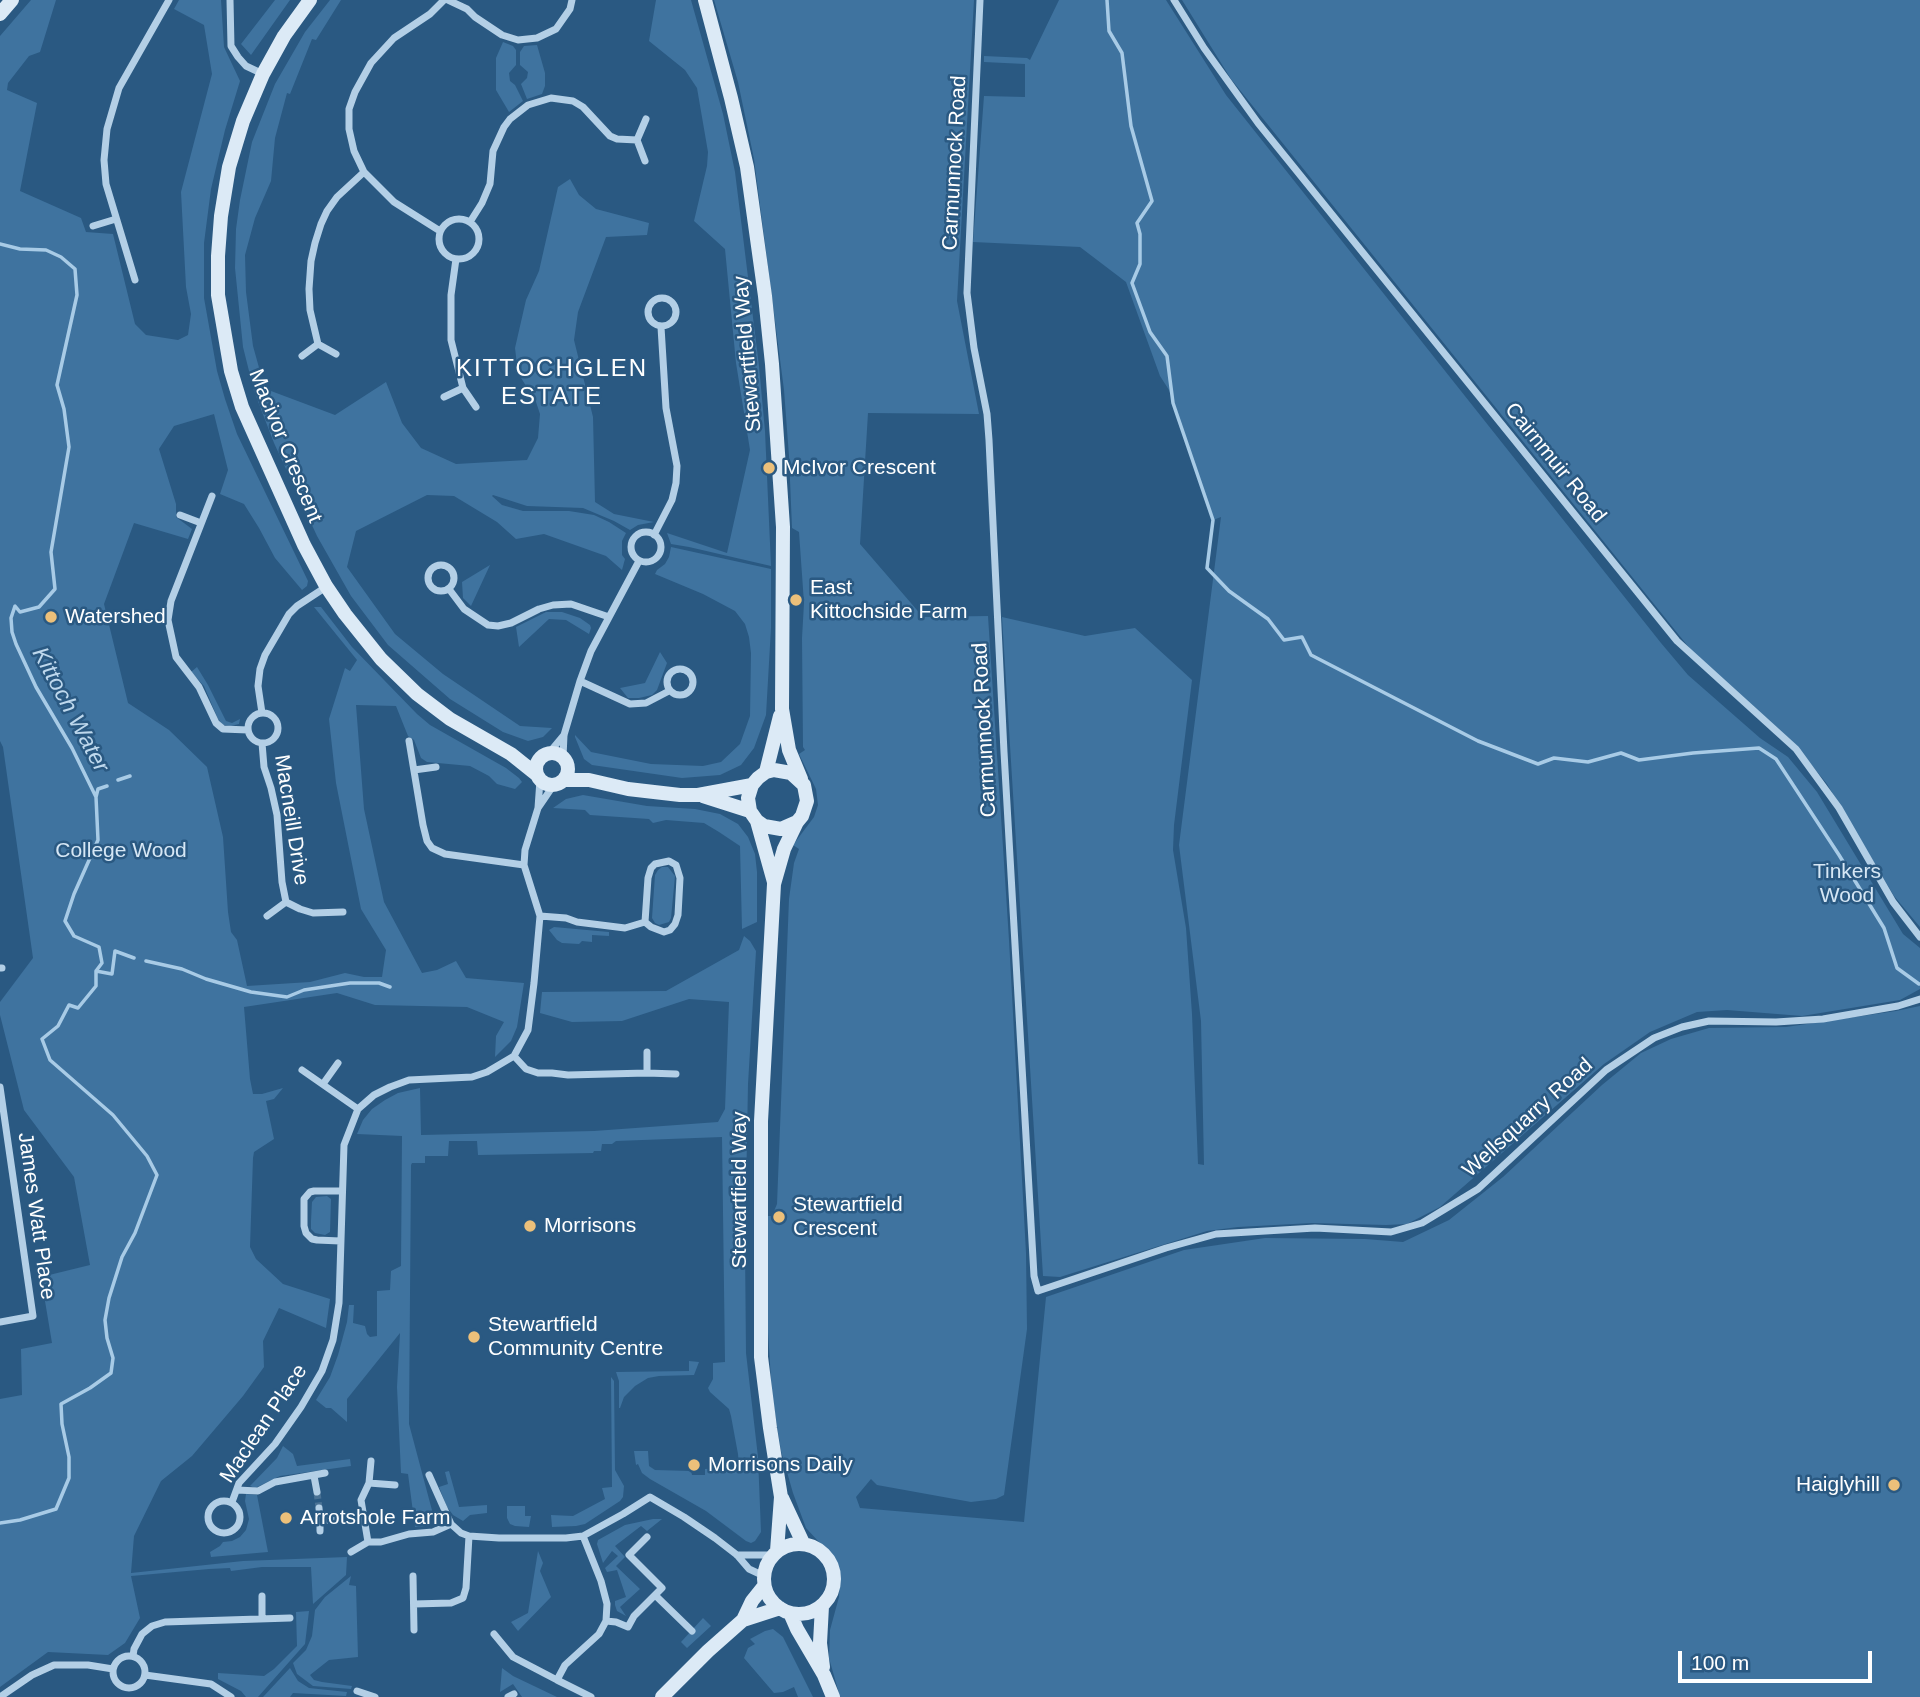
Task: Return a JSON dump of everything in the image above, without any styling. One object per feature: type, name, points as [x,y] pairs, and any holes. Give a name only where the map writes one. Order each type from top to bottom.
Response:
[{"type":"street","points":[[0,14],[12,0]]},
{"type":"street","points":[[135,280],[106,184],[104,160],[109,119],[119,88],[169,0]]},
{"type":"street","points":[[230,0],[231,46],[246,66],[263,74]]},
{"type":"street","name":"Macivor Crescent","points":[[310,0],[284,36],[263,74],[243,121],[229,167],[221,216],[218,295],[229,359],[242,407],[304,545],[326,586],[381,659],[417,694],[450,719],[511,754],[552,769],[628,789],[698,795],[752,785]]},
{"type":"street","points":[[440,231],[394,202],[364,172],[354,151],[349,130],[349,110],[355,92],[371,63],[394,38],[446,0],[467,9],[502,35],[518,40],[537,38],[556,29],[570,9],[572,0]]},
{"type":"street","name":"Stewartfield Way","points":[[705,0],[747,167],[765,296],[783,527],[782,709],[789,750],[804,785]]},
{"type":"street","name":"Carmunnock Road","points":[[980,0],[967,293],[989,440],[1033,1262],[1038,1291]]},
{"type":"street","name":"Cairnmuir Road","points":[[1174,0],[1204,48],[1258,122],[1677,640],[1796,749],[1839,808],[1893,902],[1920,937]]},
{"type":"street","points":[[470,222],[490,184],[493,151],[500,135],[510,118],[528,105],[551,98],[573,101],[583,107],[610,136],[636,141]]},
{"type":"street","points":[[645,161],[636,141],[646,119]]},
{"type":"street","points":[[317,344],[309,289],[315,243],[327,211],[337,197],[364,172]]},
{"type":"street","points":[[93,226],[116,219]]},
{"type":"street","points":[[452,220],[470,222],[478,232],[478,245],[470,256],[456,259],[444,253],[440,246],[440,231],[452,220]]},
{"type":"street","points":[[456,259],[451,295],[451,340],[463,388],[475,407]]},
{"type":"street","points":[[663,297],[674,304],[676,316],[667,326],[661,327],[650,320],[647,314],[651,302],[663,297]]},
{"type":"street","points":[[654,535],[672,500],[677,466],[666,408],[661,327]]},
{"type":"street","points":[[317,344],[337,354]]},
{"type":"street","points":[[302,356],[317,344]]},
{"type":"street","points":[[444,397],[463,388]]},
{"type":"street","points":[[212,496],[171,601],[169,620],[176,657],[199,687],[216,723],[223,729],[248,730]]},
{"type":"street","points":[[180,515],[201,523]]},
{"type":"street","points":[[641,533],[654,535],[661,547],[658,556],[650,562],[639,561],[632,553],[632,542],[641,533]]},
{"type":"street","points":[[302,1070],[358,1109],[374,1096],[409,1080],[472,1077],[487,1072],[514,1056],[528,1030],[540,916],[524,864],[525,850],[591,651],[639,561]]},
{"type":"street","points":[[262,713],[258,686],[265,655],[289,614],[326,586]]},
{"type":"street","points":[[449,590],[464,608],[488,625],[510,623],[553,605],[571,604],[609,617]]},
{"type":"street","points":[[580,681],[630,704],[646,703],[669,691]]},
{"type":"street","name":"Stewartfield Way","points":[[766,772],[782,709]]},
{"type":"street","points":[[262,713],[269,714],[278,724],[275,738],[269,742],[262,743],[253,739],[248,730],[251,719],[262,713]]},
{"type":"street","points":[[538,808],[564,735]]},
{"type":"street","points":[[408,741],[423,825],[427,841],[432,848],[445,854],[524,864]]},
{"type":"street","name":"Macneill Drive","points":[[262,743],[264,767],[277,815],[286,902]]},
{"type":"street","points":[[414,770],[436,767]]},
{"type":"street","points":[[774,770],[791,773],[804,785],[807,801],[802,816],[797,822],[781,829],[772,829],[754,816],[748,798],[752,785],[766,772],[774,770]]},
{"type":"street","name":"Macivor Crescent","points":[[698,795],[754,816]]},
{"type":"street","name":"Stewartfield Way","points":[[754,816],[774,884]]},
{"type":"street","name":"Stewartfield Way","points":[[775,1553],[781,1497],[761,1357],[761,1121],[774,884],[784,849],[797,822]]},
{"type":"street","points":[[670,861],[676,865],[680,878],[675,924],[664,932],[651,928],[645,922],[651,868],[655,864],[670,861]]},
{"type":"street","name":"Macneill Drive","points":[[286,902],[313,912],[343,912]]},
{"type":"street","name":"Macneill Drive","points":[[267,916],[286,902]]},
{"type":"street","points":[[540,916],[625,928],[645,922]]},
{"type":"street","name":"Wellsquarry Road","points":[[1038,1291],[1216,1234],[1315,1228],[1391,1232],[1422,1223],[1478,1189],[1606,1070],[1654,1038],[1682,1027],[1709,1021],[1776,1022],[1823,1019],[1898,1006],[1920,999]]},
{"type":"street","points":[[647,1052],[647,1073]]},
{"type":"street","points":[[514,1056],[526,1069],[538,1073],[568,1076],[676,1074]]},
{"type":"street","points":[[323,1084],[338,1063]]},
{"type":"street","name":"James Watt Place","points":[[0,1087],[33,1316],[0,1322]]},
{"type":"street","name":"Maclean Place","points":[[232,1502],[239,1483],[275,1444],[301,1406],[322,1371],[333,1340],[337,1318],[344,1145],[358,1109]]},
{"type":"street","points":[[340,1241],[312,1239],[306,1233],[304,1199],[314,1191],[341,1191]]},
{"type":"street","points":[[368,1542],[361,1500],[369,1483],[371,1461]]},
{"type":"street","points":[[237,1490],[258,1491],[275,1482],[325,1474]]},
{"type":"street","points":[[429,1475],[451,1524],[469,1536],[583,1536],[650,1497],[737,1555],[764,1581]]},
{"type":"street","points":[[314,1476],[317,1492]]},
{"type":"street","points":[[369,1483],[395,1485]]},
{"type":"street","name":"Stewartfield Way","points":[[781,1497],[803,1543]]},
{"type":"street","name":"Maclean Place","points":[[218,1502],[232,1502],[240,1513],[239,1523],[230,1532],[217,1531],[209,1523],[210,1508],[218,1502]]},
{"type":"street","points":[[320,1508],[320,1531]]},
{"type":"street","points":[[320,1520],[338,1520]]},
{"type":"street","points":[[351,1552],[368,1542],[433,1532],[451,1524]]},
{"type":"street","points":[[414,1604],[451,1603],[463,1598],[469,1536]]},
{"type":"street","points":[[557,1680],[565,1665],[599,1634],[606,1621],[607,1604],[601,1581],[583,1536]]},
{"type":"street","points":[[606,1621],[628,1627],[634,1616],[662,1588],[629,1555],[647,1537]]},
{"type":"street","points":[[743,1620],[785,1610],[807,1613],[822,1606],[835,1582],[831,1564],[820,1550],[803,1543],[789,1545],[775,1553],[765,1568],[764,1581],[768,1596],[785,1610],[824,1675],[833,1697]]},
{"type":"street","points":[[737,1555],[775,1553]]},
{"type":"street","points":[[413,1576],[414,1630]]},
{"type":"street","points":[[662,1697],[743,1620],[764,1581]]},
{"type":"street","points":[[655,1595],[692,1631]]},
{"type":"street","points":[[262,1596],[262,1618]]},
{"type":"street","points":[[822,1606],[820,1643],[824,1675]]},
{"type":"street","points":[[133,1656],[142,1634],[152,1626],[165,1622],[290,1618]]},
{"type":"street","points":[[494,1634],[513,1657],[592,1697]]},
{"type":"street","points":[[124,1656],[133,1656],[145,1667],[145,1675],[142,1682],[126,1693],[113,1678],[113,1669],[116,1661],[124,1656]]},
{"type":"street","points":[[0,1697],[32,1675],[54,1665],[88,1665],[113,1669]]},
{"type":"street","points":[[145,1675],[211,1684],[231,1697]]},
{"type":"street","points":[[357,1691],[375,1697]]},
{"type":"green space","name":"College Wood","points":[[31,0],[56,0],[40,52],[29,56],[8,83],[7,90],[37,103],[20,191],[81,218],[86,232],[113,234],[135,324],[146,335],[178,340],[188,335],[191,314],[186,287],[181,192],[212,74],[204,25],[174,9],[179,0],[221,0],[224,47],[240,81],[211,189],[204,243],[204,298],[217,371],[237,434],[308,581],[307,586],[302,590],[275,558],[244,504],[220,494],[228,470],[214,414],[174,426],[159,449],[176,504],[176,517],[192,529],[188,539],[134,523],[104,604],[128,703],[169,730],[207,767],[223,837],[231,932],[237,940],[247,986],[310,982],[345,973],[382,977],[386,950],[361,909],[336,783],[329,719],[345,668],[350,671],[357,660],[314,607],[321,607],[352,647],[430,725],[506,768],[522,782],[515,789],[497,784],[489,776],[470,766],[427,762],[421,758],[414,740],[408,736],[396,706],[356,705],[364,809],[384,902],[422,973],[437,970],[456,961],[466,978],[524,983],[517,1027],[511,1041],[495,1057],[496,1036],[504,1022],[467,1007],[375,1005],[337,993],[244,1007],[253,1094],[283,1088],[274,1099],[266,1101],[274,1139],[254,1152],[250,1247],[256,1259],[283,1284],[330,1299],[326,1328],[279,1308],[263,1341],[264,1367],[192,1456],[161,1481],[134,1536],[131,1573],[243,1561],[347,1557],[346,1575],[313,1604],[311,1567],[262,1567],[231,1571],[230,1568],[209,1569],[131,1576],[140,1618],[125,1643],[108,1655],[48,1652],[0,1687],[0,1399],[22,1395],[21,1349],[52,1343],[41,1277],[90,1265],[74,1177],[24,1110],[0,1015],[0,1002],[33,958],[0,741],[0,36]]},
{"type":"green space","points":[[275,0],[290,0],[251,55],[241,44]]},
{"type":"green space","points":[[330,0],[341,0],[316,40],[312,39],[290,94],[287,93],[275,138],[271,181],[255,218],[245,255],[246,292],[253,346],[263,388],[335,415],[386,382],[402,423],[421,448],[456,464],[527,460],[538,438],[540,414],[536,402],[518,373],[515,348],[526,300],[539,271],[558,187],[570,179],[579,195],[596,209],[649,223],[647,235],[606,237],[578,312],[574,340],[593,417],[595,502],[614,514],[654,522],[638,525],[630,530],[583,508],[527,506],[492,496],[502,505],[523,511],[569,511],[594,515],[609,522],[626,533],[622,541],[622,555],[625,559],[622,570],[606,556],[544,534],[516,539],[497,522],[454,496],[427,495],[356,531],[347,567],[395,634],[443,674],[520,726],[552,728],[543,737],[528,741],[503,732],[450,699],[388,645],[351,596],[317,536],[274,443],[254,391],[243,347],[235,268],[240,200],[252,142],[275,84],[305,32]]},
{"type":"green space","points":[[656,0],[691,0],[723,114],[735,172],[765,431],[771,566],[671,544],[667,533],[727,553],[750,450],[736,363],[725,249],[694,221],[708,152],[697,88],[685,70],[649,41]]},
{"type":"green space","points":[[714,0],[974,0],[957,301],[979,414],[868,413],[860,544],[923,617],[988,616],[1009,940],[1026,1253],[1027,1329],[1004,1495],[996,1499],[971,1502],[877,1485],[871,1479],[856,1497],[860,1508],[1024,1522],[1046,1297],[1184,1250],[1265,1238],[1403,1242],[1449,1220],[1503,1177],[1602,1085],[1641,1053],[1671,1039],[1709,1028],[1786,1027],[1920,1006],[1920,1697],[840,1697],[829,1658],[830,1630],[839,1597],[840,1570],[830,1554],[806,1528],[781,1451],[772,1395],[768,1332],[767,1216],[772,1216],[777,1204],[789,899],[794,863],[799,849],[793,845],[814,817],[818,805],[816,789],[799,754],[805,750],[802,638],[804,603],[799,532],[792,528],[784,390],[754,159],[738,82]]},
{"type":"green space","name":"Tinkers Wood","points":[[1059,0],[1166,0],[1226,95],[1661,643],[1688,675],[1760,738],[1788,757],[1817,792],[1903,934],[1920,948],[1920,989],[1900,1000],[1802,1016],[1727,1010],[1697,1012],[1650,1032],[1604,1064],[1440,1207],[1407,1224],[1312,1223],[1207,1231],[1060,1277],[1043,1276],[1002,617],[1085,636],[1135,628],[1192,680],[1173,850],[1186,928],[1198,1164],[1204,1165],[1201,1021],[1179,845],[1221,517],[1213,520],[1169,390],[1160,376],[1126,282],[1080,247],[973,242],[984,96],[1025,97],[1025,64],[984,62],[984,56],[1030,60]]},
{"type":"green space","points":[[1182,0],[1920,0],[1920,927],[1894,896],[1827,784],[1806,758],[1716,681],[1231,79]]},
{"type":"green space","points":[[503,42],[516,50],[516,65],[509,73],[510,81],[523,101],[509,112],[496,90],[496,58]]},
{"type":"green space","points":[[537,45],[545,73],[545,86],[542,94],[527,99],[521,84],[527,78],[528,72],[520,65],[520,52],[524,46]]},
{"type":"green space","points":[[671,547],[771,569],[766,715],[754,748],[741,765],[720,775],[682,778],[592,765],[584,759],[575,737],[591,752],[651,764],[703,766],[721,762],[740,744],[750,716],[751,653],[745,624],[735,611],[655,574],[665,564]]},
{"type":"green space","points":[[490,565],[471,606],[463,598],[462,582]]},
{"type":"green space","points":[[546,612],[562,612],[580,618],[590,625],[589,634],[566,620],[549,619],[519,647],[516,627]]},
{"type":"green space","points":[[660,652],[667,663],[657,690],[652,695],[628,698],[620,688],[645,683]]},
{"type":"green space","points":[[197,667],[226,721],[232,723],[240,719],[239,724],[223,725],[218,719],[204,686],[191,672]]},
{"type":"green space","points":[[583,795],[647,806],[695,809],[720,814],[738,824],[748,837],[755,854],[757,922],[742,929],[740,846],[704,823],[666,820],[653,823],[649,819],[590,815],[585,810],[553,808],[566,799]]},
{"type":"green space","points":[[662,867],[668,867],[675,876],[671,918],[669,922],[659,925],[652,918],[655,875]]},
{"type":"green space","points":[[554,927],[609,932],[609,936],[592,935],[592,942],[582,941],[579,944],[562,943],[549,930]]},
{"type":"green space","points":[[744,936],[756,951],[748,1084],[745,1247],[746,1353],[758,1457],[761,1532],[755,1541],[746,1541],[706,1511],[642,1473],[638,1464],[636,1465],[634,1451],[648,1451],[649,1466],[655,1470],[691,1471],[692,1475],[705,1475],[705,1469],[739,1467],[729,1409],[708,1388],[713,1379],[713,1363],[725,1362],[722,1137],[616,1141],[602,1144],[601,1151],[593,1153],[478,1155],[477,1141],[449,1141],[448,1156],[425,1156],[425,1163],[412,1163],[409,1424],[433,1514],[426,1526],[415,1527],[408,1474],[401,1473],[397,1387],[400,1333],[347,1399],[347,1422],[331,1408],[326,1408],[316,1400],[330,1377],[338,1355],[349,1305],[354,1305],[353,1323],[365,1326],[370,1337],[377,1336],[377,1291],[390,1290],[391,1271],[401,1266],[402,1136],[357,1134],[363,1120],[385,1100],[398,1093],[420,1088],[421,1135],[594,1131],[718,1122],[725,1109],[729,1002],[689,999],[622,1021],[572,1022],[540,1013],[542,992],[666,991],[739,950]]},
{"type":"green space","points":[[327,1196],[331,1199],[330,1232],[325,1235],[315,1233],[311,1229],[311,1221],[312,1202],[316,1197]]},
{"type":"green space","points":[[689,1361],[699,1362],[694,1375],[648,1378],[624,1397],[619,1408],[619,1381],[616,1372],[689,1371]]},
{"type":"green space","points":[[611,1377],[614,1381],[615,1470],[624,1486],[623,1497],[585,1524],[552,1527],[551,1515],[573,1516],[605,1499],[602,1488],[612,1487]]},
{"type":"green space","points":[[283,1446],[293,1454],[297,1466],[350,1459],[351,1466],[280,1476],[255,1488],[250,1486],[277,1458]]},
{"type":"green space","points":[[449,1471],[459,1507],[487,1505],[487,1513],[470,1515],[463,1521],[453,1515],[439,1487],[448,1484],[445,1472]]},
{"type":"green space","points":[[246,1494],[257,1495],[268,1552],[211,1557],[210,1552],[223,1542],[240,1537],[246,1530],[249,1519]]},
{"type":"green space","points":[[507,1506],[525,1506],[525,1516],[531,1516],[529,1527],[510,1524]]},
{"type":"green space","points":[[662,1519],[647,1531],[641,1526],[615,1546],[625,1557],[616,1566],[640,1589],[620,1607],[626,1616],[617,1611],[615,1605],[615,1601],[626,1597],[617,1570],[607,1572],[605,1568],[618,1556],[612,1551],[603,1563],[598,1540],[625,1525]]},
{"type":"green space","points":[[538,1551],[543,1563],[540,1571],[551,1597],[518,1631],[511,1622],[528,1613]]},
{"type":"green space","points":[[351,1576],[349,1585],[356,1586],[358,1657],[329,1660],[310,1675],[314,1680],[352,1686],[351,1689],[313,1686],[297,1674],[293,1663],[306,1650],[312,1636],[315,1610],[325,1597]]},
{"type":"green space","points":[[309,1611],[305,1644],[258,1697],[246,1697],[241,1691],[218,1679],[218,1673],[264,1676],[274,1669],[297,1646],[296,1612]]},
{"type":"green space","points":[[703,1618],[711,1626],[687,1648],[681,1642]]},
{"type":"green space","points":[[773,1629],[783,1637],[813,1697],[798,1697],[794,1687],[774,1693],[744,1658],[748,1648],[755,1644],[750,1639]]},
{"type":"green space","points":[[290,1668],[298,1681],[309,1688],[347,1692],[346,1696],[293,1693],[290,1697],[263,1697]]},
{"type":"green space","points":[[502,1668],[557,1697],[522,1697],[513,1684],[500,1692]]},
{"type":"waterway","points":[[1107,0],[1109,31],[1122,53],[1131,126],[1152,201],[1137,223],[1140,234],[1140,264],[1132,283],[1150,332],[1167,356],[1173,403],[1213,520],[1207,568],[1229,591],[1268,619],[1284,640],[1302,637],[1311,655],[1478,741],[1538,764],[1554,758],[1588,762],[1621,753],[1639,760],[1759,748],[1776,759],[1839,855],[1884,928],[1897,968],[1919,984]]},
{"type":"waterway","name":"Kittoch Water","points":[[0,244],[20,249],[46,250],[61,257],[75,269],[77,295],[57,385],[64,409],[69,447],[51,552],[55,589],[39,607],[20,612],[15,606],[11,618],[16,644],[36,687],[72,748],[96,797],[98,840],[65,921],[74,936],[99,947],[102,963],[96,971],[96,986],[78,1008],[69,1005],[58,1026],[42,1039],[50,1060],[113,1115],[147,1156],[157,1175],[135,1233],[122,1257],[109,1298],[105,1320],[113,1358],[111,1373],[61,1404],[69,1457],[69,1478],[56,1509],[0,1523]]},
{"type":"waterway","points":[[118,780],[130,776]]},
{"type":"waterway","points":[[96,797],[98,789],[107,786]]},
{"type":"waterway","points":[[96,971],[112,974],[115,951],[134,958]]},
{"type":"waterway","points":[[146,961],[182,969],[251,992],[287,997],[304,990],[350,983],[379,983],[390,987]]},
{"type":"tunnel","points":[[317,1492],[319,1508]]},
{"type":"place","name":"McIvor Crescent","points":[[769,468]]},
{"type":"place","name":"East Kittochside Farm","points":[[796,600]]},
{"type":"place","name":"Watershed","points":[[51,617]]},
{"type":"place","name":"Stewartfield Crescent","points":[[779,1217]]},
{"type":"place","name":"Morrisons","points":[[530,1226]]},
{"type":"place","name":"Stewartfield Community Centre","points":[[474,1337]]},
{"type":"place","name":"Morrisons Daily","points":[[694,1465]]},
{"type":"place","name":"Haiglyhill","points":[[1894,1485]]},
{"type":"place","name":"Arrotshole Farm","points":[[286,1518]]},
{"type":"district","name":"KITTOCHGLEN ESTATE","points":[[552,383]]}]
